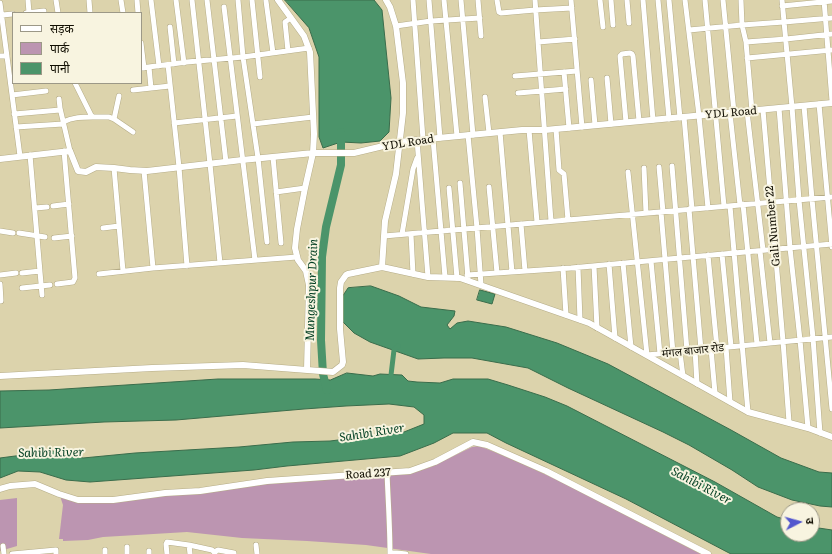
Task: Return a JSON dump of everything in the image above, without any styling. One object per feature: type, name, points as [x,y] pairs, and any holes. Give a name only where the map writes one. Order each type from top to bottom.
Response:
[{"type":"street","points":[[28,0],[29,12]]},
{"type":"street","points":[[56,0],[58,12]]},
{"type":"street","points":[[89,0],[90,12]]},
{"type":"street","points":[[121,0],[123,12]]},
{"type":"street","points":[[137,0],[138,12]]},
{"type":"street","points":[[150,0],[159,66]]},
{"type":"street","points":[[176,0],[184,63]]},
{"type":"street","points":[[192,0],[206,120],[220,263]]},
{"type":"street","points":[[207,0],[226,162]]},
{"type":"street","points":[[238,0],[267,242]]},
{"type":"street","points":[[252,0],[260,77]]},
{"type":"street","points":[[278,0],[304,36],[310,54],[314,137],[313,153],[297,229],[295,248],[298,260],[306,270],[309,285],[307,370]]},
{"type":"street","points":[[382,267],[385,221],[396,174],[403,117],[404,88],[396,26],[390,6],[386,0]]},
{"type":"street","points":[[412,0],[420,140],[418,155],[428,277]]},
{"type":"street","points":[[429,0],[440,138]]},
{"type":"street","points":[[444,0],[457,136]]},
{"type":"street","points":[[461,0],[481,285]]},
{"type":"street","points":[[478,0],[482,36]]},
{"type":"street","points":[[497,0],[498,10],[501,13],[572,8]]},
{"type":"street","points":[[534,0],[551,221]]},
{"type":"street","points":[[571,0],[582,126]]},
{"type":"street","points":[[600,0],[603,26]]},
{"type":"street","points":[[611,0],[613,25]]},
{"type":"street","points":[[627,0],[629,23]]},
{"type":"street","points":[[642,0],[654,120]]},
{"type":"street","points":[[658,0],[668,119]]},
{"type":"street","points":[[669,0],[682,117],[701,350]]},
{"type":"street","points":[[685,0],[708,208]]},
{"type":"street","points":[[705,0],[715,114],[734,253],[748,412]]},
{"type":"street","points":[[723,0],[741,205],[748,252],[757,344]]},
{"type":"street","points":[[741,0],[742,24],[746,42],[750,111],[770,343]]},
{"type":"street","points":[[266,1],[273,53]]},
{"type":"street","points":[[824,1],[830,34],[832,102]]},
{"type":"street","points":[[820,433],[813,338],[799,200],[782,3],[832,1]]},
{"type":"street","points":[[0,3],[12,83],[12,96],[20,156]]},
{"type":"street","points":[[224,6],[229,58],[255,260]]},
{"type":"street","points":[[36,12],[44,11]]},
{"type":"street","points":[[2,15],[12,14]]},
{"type":"street","points":[[288,51],[285,22],[291,18]]},
{"type":"street","points":[[396,26],[414,23],[480,18]]},
{"type":"street","points":[[689,30],[742,24],[832,18]]},
{"type":"street","points":[[170,26],[174,64]]},
{"type":"street","points":[[746,42],[830,34]]},
{"type":"street","points":[[538,42],[575,39]]},
{"type":"street","points":[[144,68],[309,48]]},
{"type":"street","points":[[142,51],[144,68],[151,88]]},
{"type":"street","points":[[747,58],[830,51]]},
{"type":"street","points":[[626,122],[620,56],[622,54],[630,53],[633,56],[639,121]]},
{"type":"street","points":[[0,56],[7,56]]},
{"type":"street","points":[[168,65],[179,167],[187,266]]},
{"type":"street","points":[[515,76],[577,71]]},
{"type":"street","points":[[564,72],[569,128]]},
{"type":"street","points":[[607,78],[611,124]]},
{"type":"street","points":[[591,80],[595,125]]},
{"type":"street","points":[[75,84],[91,116],[93,116]]},
{"type":"street","points":[[133,90],[170,86]]},
{"type":"street","points":[[518,93],[566,89]]},
{"type":"street","points":[[12,96],[46,91]]},
{"type":"street","points":[[114,119],[119,96]]},
{"type":"street","points":[[485,97],[489,133]]},
{"type":"street","points":[[57,284],[72,282],[75,280],[69,204],[67,151],[59,99]]},
{"type":"street","name":"YDL Road","points":[[67,151],[78,172],[86,172],[96,168],[144,171],[313,153],[358,153],[400,142],[433,138],[569,128],[804,106],[832,102]]},
{"type":"street","points":[[0,376],[242,365],[333,372],[342,365],[343,362],[340,325],[341,282],[348,274],[382,267],[428,277],[468,278],[497,273],[832,245],[830,197],[819,104]]},
{"type":"street","points":[[804,106],[832,409]]},
{"type":"street","points":[[779,108],[790,248],[808,428]]},
{"type":"street","points":[[14,114],[60,110]]},
{"type":"street","name":"Gali Number 22","points":[[763,110],[789,422]]},
{"type":"street","points":[[16,126],[63,123],[69,119],[80,117],[109,116],[133,132]]},
{"type":"street","points":[[174,122],[237,116]]},
{"type":"street","points":[[253,124],[313,117]]},
{"type":"street","points":[[556,129],[559,170],[564,174],[568,220]]},
{"type":"street","points":[[529,130],[538,222]]},
{"type":"street","points":[[500,132],[512,272]]},
{"type":"street","points":[[433,138],[444,277]]},
{"type":"street","points":[[0,159],[67,151]]},
{"type":"street","points":[[30,155],[42,295]]},
{"type":"street","points":[[402,234],[413,169],[418,155]]},
{"type":"street","points":[[273,157],[281,243]]},
{"type":"street","points":[[672,166],[687,351]]},
{"type":"street","points":[[659,167],[673,353]]},
{"type":"street","points":[[114,168],[123,271]]},
{"type":"street","points":[[644,168],[646,213]]},
{"type":"street","points":[[144,171],[153,268]]},
{"type":"street","name":"मंगल बाजार रोड","points":[[628,172],[647,355],[832,337]]},
{"type":"street","points":[[460,183],[468,278]]},
{"type":"street","points":[[488,187],[497,273]]},
{"type":"street","points":[[276,192],[305,188]]},
{"type":"street","points":[[449,188],[457,278]]},
{"type":"street","points":[[384,236],[830,197]]},
{"type":"street","points":[[53,206],[69,204]]},
{"type":"street","points":[[35,208],[47,207]]},
{"type":"street","points":[[521,224],[525,271]]},
{"type":"street","points":[[103,228],[119,226]]},
{"type":"street","points":[[0,231],[45,237]]},
{"type":"street","points":[[410,234],[413,274]]},
{"type":"street","points":[[54,238],[72,236]]},
{"type":"street","points":[[722,254],[730,402]]},
{"type":"street","points":[[708,255],[717,348]]},
{"type":"street","points":[[99,274],[153,268],[297,257]]},
{"type":"street","points":[[652,260],[660,354]]},
{"type":"street","points":[[623,263],[631,347]]},
{"type":"street","points":[[609,264],[615,338]]},
{"type":"street","points":[[594,266],[597,328]]},
{"type":"street","points":[[578,267],[580,320]]},
{"type":"street","points":[[563,268],[566,315]]},
{"type":"street","points":[[22,273],[40,271]]},
{"type":"street","points":[[0,275],[16,273]]},
{"type":"street","points":[[468,278],[481,285],[589,323],[748,412],[789,422],[832,437]]},
{"type":"street","points":[[0,284],[1,301]]},
{"type":"street","points":[[22,288],[50,285]]},
{"type":"street","points":[[711,349],[715,394]]},
{"type":"street","points":[[695,350],[697,384]]},
{"type":"street","points":[[680,352],[683,376]]},
{"type":"street","name":"Road 237","points":[[0,490],[10,486],[35,484],[78,500],[113,500],[165,493],[200,491],[266,481],[410,471],[435,462],[473,442],[486,445],[546,471],[708,554]]},
{"type":"street","points":[[387,472],[390,554],[406,554]]},
{"type":"street","points":[[167,554],[167,542],[212,550],[215,553],[218,550],[234,554]]},
{"type":"street","points":[[189,545],[190,554]]},
{"type":"street","points":[[256,545],[257,554]]},
{"type":"street","points":[[3,546],[4,554]]},
{"type":"street","points":[[127,547],[128,554]]},
{"type":"street","points":[[12,554],[56,550],[56,554]]},
{"type":"green space","points":[[479,446],[508,457],[564,483],[701,554],[431,554],[366,545],[242,538],[187,532],[103,537],[88,540],[63,541],[63,539],[59,539],[63,505],[60,496],[81,501],[269,482],[409,474],[431,467],[472,447]]},
{"type":"green space","points":[[17,498],[17,546],[0,551],[0,500]]},
{"type":"water","points":[[285,0],[374,0],[382,10],[391,98],[389,132],[380,141],[361,143],[341,142],[323,148],[319,137],[319,57],[309,28]]},
{"type":"water","points":[[371,286],[399,296],[421,307],[455,311],[454,316],[447,325],[450,329],[457,323],[468,321],[506,327],[557,343],[608,364],[781,458],[819,472],[832,473],[832,507],[820,506],[820,502],[801,502],[792,500],[758,487],[689,445],[528,368],[472,358],[418,359],[370,342],[354,333],[342,321],[342,297],[348,288]]},
{"type":"water","points":[[480,290],[495,294],[492,304],[477,300]]},
{"type":"water","name":"Sahibi River","points":[[347,373],[373,376],[380,374],[402,375],[408,381],[440,383],[453,379],[488,379],[545,397],[567,406],[715,482],[780,518],[780,542],[820,542],[820,528],[832,530],[832,554],[731,554],[626,499],[487,433],[453,433],[434,443],[400,456],[254,470],[90,482],[66,480],[40,472],[18,471],[0,478],[0,458],[53,451],[83,458],[293,442],[330,441],[404,432],[424,424],[424,415],[414,407],[389,404],[304,409],[176,420],[104,422],[0,428],[0,391],[49,390],[218,379],[330,380]]},
{"type":"waterway","name":"Mungeshpur Drain","points":[[327,390],[323,374],[321,340],[322,257],[326,227],[341,165],[341,132]]},
{"type":"waterway","points":[[391,375],[394,350],[398,346]]}]
